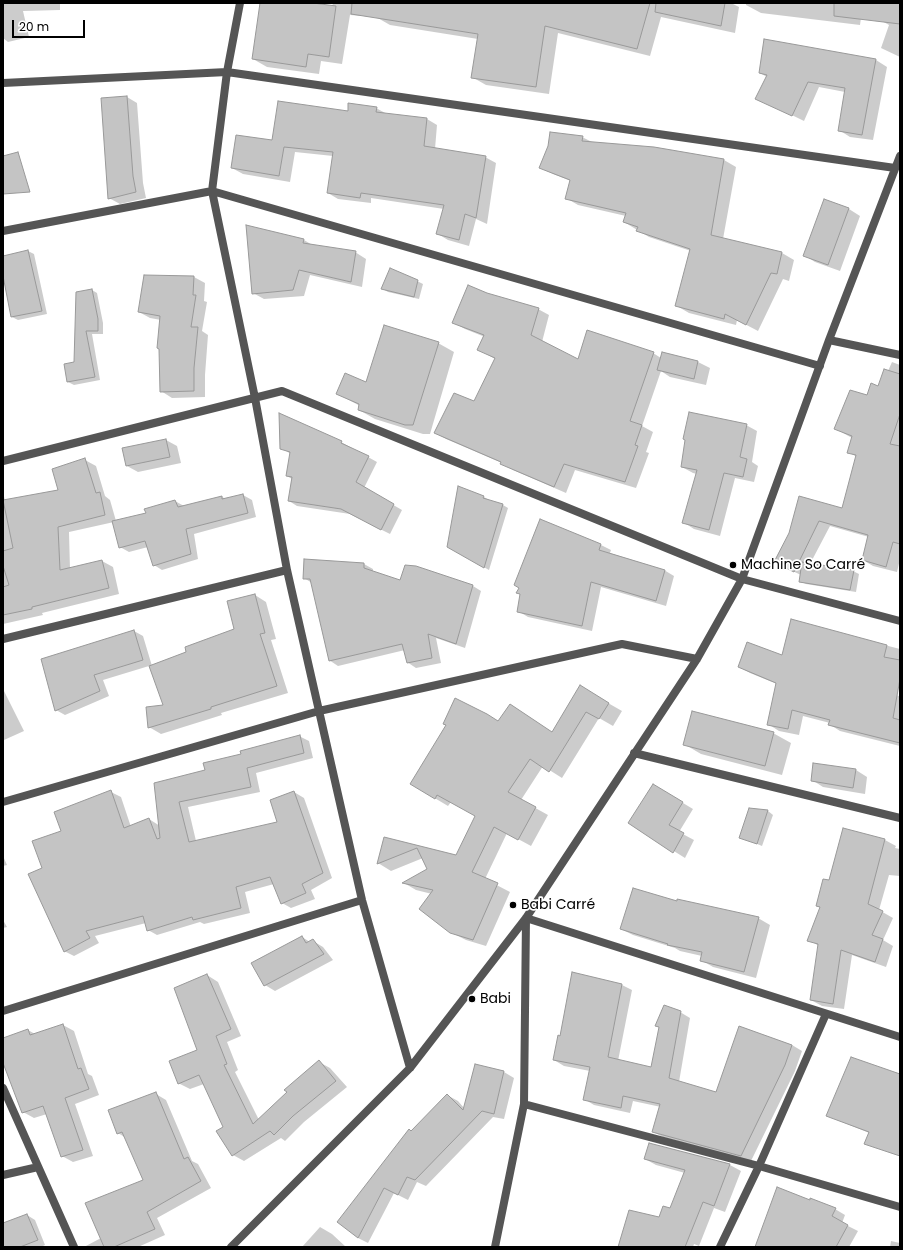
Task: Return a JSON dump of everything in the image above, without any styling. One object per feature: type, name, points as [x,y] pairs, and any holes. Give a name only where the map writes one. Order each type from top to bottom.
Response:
[{"type":"street","points":[[240,3],[227,72],[212,191],[255,398],[287,570],[362,900],[410,1068]]},
{"type":"street","points":[[3,83],[227,72],[895,168]]},
{"type":"street","points":[[231,1247],[410,1068],[526,918],[697,659],[742,579],[829,340],[900,156]]},
{"type":"street","points":[[3,231],[212,191],[820,366]]},
{"type":"street","points":[[829,340],[900,355]]},
{"type":"street","points":[[3,461],[282,391],[742,579],[900,621]]},
{"type":"street","points":[[3,639],[287,570]]},
{"type":"street","points":[[3,802],[319,711],[622,644],[697,659]]},
{"type":"street","points":[[634,753],[900,818]]},
{"type":"street","points":[[3,1011],[362,900]]},
{"type":"street","points":[[526,918],[900,1037]]},
{"type":"street","points":[[495,1247],[524,1104],[526,918]]},
{"type":"street","points":[[720,1247],[759,1166],[826,1014]]},
{"type":"street","points":[[3,1088],[74,1247]]},
{"type":"street","points":[[524,1104],[759,1166],[900,1207]]},
{"type":"street","points":[[3,1175],[38,1167]]},
{"type":"building","points":[[260,3],[313,3],[336,6],[329,57],[308,54],[306,67],[252,59]]},
{"type":"building","points":[[352,3],[650,3],[637,49],[545,26],[536,87],[471,78],[478,34],[351,14]]},
{"type":"building","points":[[656,3],[725,3],[721,26],[655,12]]},
{"type":"building","points":[[834,3],[900,3],[900,24],[834,16]]},
{"type":"building","points":[[764,39],[876,59],[862,135],[838,131],[845,88],[808,82],[792,116],[755,99],[767,75],[759,73]]},
{"type":"building","points":[[127,96],[133,176],[136,192],[108,199],[101,98]]},
{"type":"building","points":[[278,101],[348,111],[348,103],[377,107],[376,112],[427,118],[424,146],[486,156],[476,218],[465,214],[459,240],[436,234],[444,205],[361,193],[360,198],[327,193],[333,152],[284,147],[279,176],[231,168],[236,135],[272,140]]},
{"type":"building","points":[[550,132],[583,136],[582,141],[654,147],[724,159],[711,235],[782,252],[777,274],[771,273],[746,325],[725,314],[724,319],[675,306],[690,249],[636,231],[638,227],[623,222],[626,213],[565,199],[570,180],[539,168],[548,146]]},
{"type":"building","points":[[18,152],[30,192],[3,194],[3,156]]},
{"type":"building","points":[[824,199],[849,208],[828,265],[803,256]]},
{"type":"building","points":[[246,225],[304,239],[303,243],[356,251],[351,282],[299,270],[293,290],[252,294]]},
{"type":"building","points":[[28,250],[42,311],[11,317],[3,276],[3,256]]},
{"type":"building","points":[[390,268],[418,280],[414,297],[381,289]]},
{"type":"building","points":[[144,275],[194,276],[193,295],[196,295],[191,327],[198,327],[194,368],[194,391],[160,392],[159,349],[157,348],[160,316],[138,312]]},
{"type":"building","points":[[468,285],[487,293],[539,308],[531,335],[578,359],[587,330],[654,352],[630,421],[642,425],[635,445],[638,446],[625,482],[564,464],[554,487],[434,433],[454,393],[474,401],[495,358],[477,350],[484,335],[452,323]]},
{"type":"building","points":[[92,289],[98,319],[98,331],[86,331],[95,377],[67,382],[64,364],[74,362],[76,292]]},
{"type":"building","points":[[384,325],[439,342],[413,425],[405,425],[358,410],[359,404],[336,394],[345,373],[366,382]]},
{"type":"building","points":[[662,352],[698,361],[694,379],[657,370]]},
{"type":"building","points":[[884,369],[900,374],[900,414],[890,444],[900,446],[900,544],[893,542],[886,567],[862,560],[868,535],[819,521],[794,572],[774,562],[789,533],[799,496],[842,508],[856,455],[847,453],[852,436],[834,429],[850,390],[867,395],[871,383],[878,386]]},
{"type":"building","points":[[689,412],[747,424],[740,457],[747,459],[743,477],[724,473],[709,530],[682,523],[697,470],[681,467],[685,440],[683,439]]},
{"type":"building","points":[[279,413],[342,441],[341,443],[369,456],[356,482],[394,504],[381,530],[341,509],[288,501],[292,477],[286,476],[290,452],[280,449]]},
{"type":"building","points":[[166,439],[170,457],[126,466],[122,448]]},
{"type":"building","points":[[85,458],[96,493],[100,492],[105,515],[58,527],[60,570],[102,560],[109,588],[32,607],[32,609],[3,615],[3,587],[9,585],[3,566],[3,551],[13,548],[3,500],[58,490],[52,469]]},
{"type":"building","points":[[458,486],[484,496],[483,498],[503,504],[484,568],[447,547]]},
{"type":"building","points":[[243,494],[248,513],[186,529],[191,554],[153,566],[145,541],[119,548],[112,521],[146,513],[144,509],[175,500],[178,507],[222,496],[222,499]]},
{"type":"building","points":[[540,519],[601,544],[599,550],[665,570],[656,601],[591,582],[582,626],[517,612],[520,594],[516,593],[519,588],[514,585]]},
{"type":"building","points":[[304,559],[364,563],[364,568],[400,580],[405,565],[416,566],[473,585],[456,644],[428,634],[432,658],[407,663],[402,644],[329,661],[310,579],[303,579]]},
{"type":"building","points":[[802,562],[854,570],[850,590],[799,582]]},
{"type":"building","points":[[255,594],[265,633],[260,634],[277,686],[211,707],[211,709],[148,728],[146,707],[163,705],[149,666],[186,652],[185,647],[234,629],[227,601]]},
{"type":"building","points":[[791,619],[887,645],[884,657],[900,660],[900,679],[893,718],[900,720],[900,743],[828,725],[830,720],[792,710],[788,729],[767,725],[776,683],[738,667],[747,642],[782,655]]},
{"type":"building","points":[[134,630],[143,660],[94,675],[100,691],[55,711],[41,659]]},
{"type":"building","points":[[580,685],[609,703],[599,719],[586,712],[549,772],[530,759],[508,792],[536,807],[518,840],[494,827],[472,872],[498,883],[473,940],[450,933],[419,909],[433,890],[402,883],[427,869],[417,848],[377,864],[384,837],[456,855],[475,816],[437,795],[435,799],[410,784],[446,725],[443,724],[455,698],[498,721],[510,704],[552,732]]},
{"type":"building","points":[[692,711],[774,732],[765,766],[683,745]]},
{"type":"building","points":[[300,735],[304,753],[247,768],[251,787],[179,802],[189,842],[277,822],[270,800],[294,791],[323,873],[302,884],[306,893],[281,904],[270,877],[236,887],[241,908],[193,920],[192,917],[147,931],[143,916],[86,931],[90,938],[64,952],[28,874],[42,868],[32,841],[61,831],[54,812],[111,790],[124,828],[149,818],[157,839],[160,838],[154,783],[205,770],[203,763],[241,754],[240,751]]},
{"type":"building","points":[[813,763],[856,769],[853,788],[811,781]]},
{"type":"building","points":[[653,784],[683,802],[669,825],[684,833],[673,853],[628,823]]},
{"type":"building","points":[[749,808],[768,810],[757,844],[739,838]]},
{"type":"building","points":[[843,828],[885,839],[868,904],[883,911],[872,935],[883,939],[875,962],[841,950],[833,1004],[810,1000],[818,944],[807,941],[820,907],[816,906],[823,879],[829,880]]},
{"type":"building","points":[[633,888],[677,901],[677,899],[759,917],[744,972],[700,961],[702,952],[667,945],[668,944],[620,929]]},
{"type":"building","points":[[302,936],[306,943],[313,939],[324,954],[264,986],[251,963]]},
{"type":"building","points":[[572,972],[622,984],[608,1057],[651,1067],[659,1027],[655,1026],[664,1005],[681,1011],[669,1078],[716,1092],[739,1026],[792,1045],[785,1065],[741,1156],[652,1132],[660,1104],[623,1096],[621,1108],[583,1100],[590,1067],[553,1060],[558,1035],[560,1036]]},
{"type":"building","points":[[207,974],[231,1029],[216,1036],[227,1064],[224,1065],[253,1124],[287,1092],[284,1090],[319,1060],[336,1081],[293,1116],[274,1135],[270,1131],[232,1156],[216,1131],[223,1127],[199,1075],[178,1084],[169,1061],[197,1050],[174,988]]},
{"type":"building","points":[[63,1024],[78,1069],[81,1068],[89,1089],[65,1098],[83,1150],[61,1157],[43,1106],[22,1113],[3,1063],[3,1038],[28,1029],[30,1035]]},
{"type":"building","points":[[851,1057],[900,1074],[900,1156],[864,1144],[869,1132],[826,1116]]},
{"type":"building","points":[[475,1064],[504,1071],[494,1114],[482,1111],[415,1180],[407,1177],[398,1195],[384,1188],[358,1238],[337,1222],[409,1129],[411,1131],[447,1094],[463,1110]]},
{"type":"building","points":[[156,1092],[184,1159],[188,1157],[201,1181],[147,1212],[155,1229],[114,1247],[104,1247],[85,1203],[143,1180],[122,1132],[117,1134],[108,1110]]},
{"type":"building","points":[[649,1143],[730,1164],[714,1206],[703,1202],[685,1247],[618,1247],[629,1210],[659,1217],[663,1206],[670,1208],[685,1170],[644,1159]]},
{"type":"building","points":[[777,1187],[836,1208],[832,1216],[848,1225],[836,1247],[755,1247]]},
{"type":"building","points":[[27,1214],[38,1240],[20,1247],[3,1247],[3,1223]]},
{"type":"place","name":"Machine So Carré","points":[[733,565]]},
{"type":"place","name":"Babi Carré","points":[[513,905]]},
{"type":"place","name":"Babi","points":[[472,999]]}]
